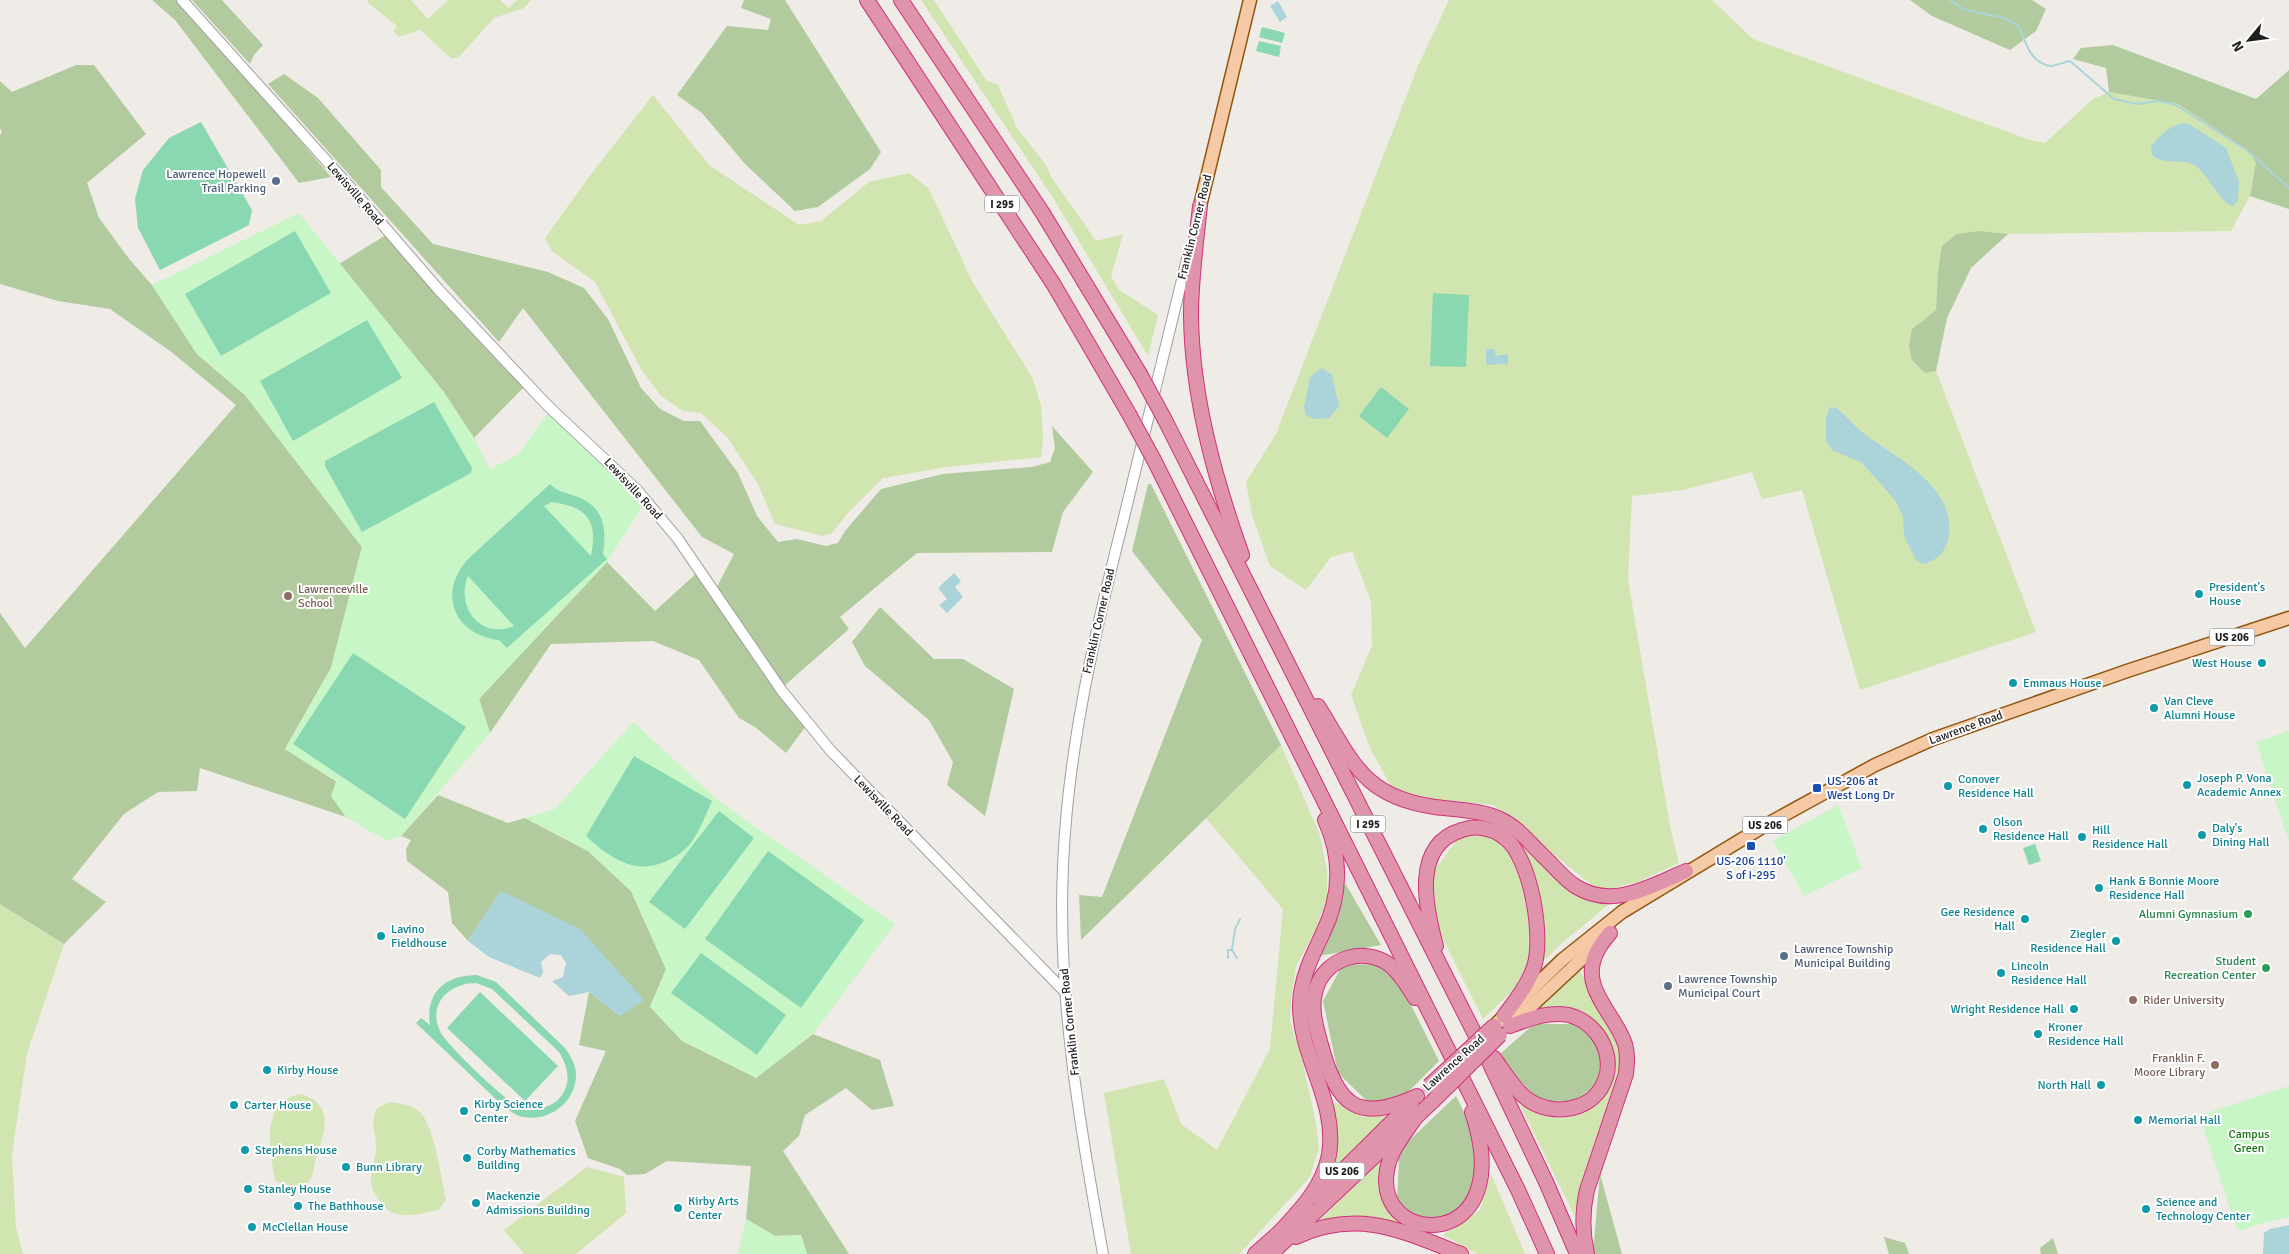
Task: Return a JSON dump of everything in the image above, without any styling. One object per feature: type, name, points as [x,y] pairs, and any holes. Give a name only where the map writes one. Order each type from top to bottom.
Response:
[{"type":"highway","name":"I 295","points":[[867,0],[1054,285],[1154,460],[1518,1190],[1547,1254]]},
{"type":"highway","name":"I 295","points":[[901,0],[1042,212],[1140,374],[1165,420],[1473,1032],[1536,1162],[1577,1254]]},
{"type":"highway","points":[[1200,206],[1191,294],[1196,374],[1216,474],[1235,535],[1266,621]]},
{"type":"highway","points":[[1276,639],[1357,767],[1370,782],[1389,795],[1413,804],[1482,813],[1502,820],[1519,832],[1574,886],[1592,894],[1610,897],[1630,894],[1686,872]]},
{"type":"highway","points":[[1263,677],[1328,826],[1336,855],[1338,871],[1335,902],[1309,963],[1304,978],[1300,1006],[1307,1044],[1329,1115],[1331,1129],[1328,1156],[1325,1169],[1313,1194],[1277,1245]]},
{"type":"highway","points":[[1460,1008],[1437,950],[1431,927],[1426,897],[1426,876],[1432,854],[1443,840],[1460,830],[1480,828],[1492,830],[1503,836],[1517,851],[1528,884],[1538,931],[1538,950],[1532,974],[1502,1026]]},
{"type":"highway","points":[[1587,1254],[1583,1230],[1583,1206],[1626,1074],[1627,1064],[1623,1039],[1596,992],[1592,975],[1594,957],[1610,933]]},
{"type":"highway","points":[[1418,1096],[1390,1108],[1372,1109],[1355,1104],[1341,1094],[1332,1079],[1314,1015],[1314,994],[1320,979],[1331,966],[1347,958],[1364,956],[1381,960],[1400,975],[1444,1041]]},
{"type":"highway","points":[[1473,1032],[1520,1093],[1536,1104],[1552,1110],[1569,1109],[1587,1102],[1601,1087],[1607,1072],[1606,1052],[1600,1038],[1586,1023],[1577,1018],[1559,1014],[1538,1016],[1502,1026]]},
{"type":"highway","name":"Lawrence Road","points":[[1277,1245],[1418,1096],[1502,1026]]},
{"type":"highway","name":"Lawrence Road","points":[[1254,1254],[1277,1245],[1432,1102],[1502,1026]]},
{"type":"highway","points":[[1416,1117],[1389,1162],[1386,1183],[1388,1197],[1398,1212],[1413,1223],[1431,1228],[1448,1225],[1464,1216],[1475,1203],[1483,1172],[1479,1133],[1463,1093],[1458,1069]]},
{"type":"highway","points":[[1277,1245],[1323,1226],[1339,1223],[1368,1223],[1396,1229],[1461,1254]]},
{"type":"main road","name":"Franklin Corner Road","points":[[1200,206],[1250,0]]},
{"type":"main road","name":"Lawrence Road","points":[[1502,1026],[1569,954],[1622,912],[1686,872],[1807,802],[1911,748],[2120,674],[2289,618]]},
{"type":"main road","name":"Lawrence Road","points":[[1502,1026],[1664,886]]},
{"type":"street","name":"Lewisville Road","points":[[182,0],[445,296],[520,377],[606,460],[661,518],[683,546],[782,691],[831,751],[1066,992]]},
{"type":"street","name":"Franklin Corner Road","points":[[1103,1254],[1072,1052],[1066,992],[1062,899],[1069,789],[1081,700],[1101,607],[1200,206]]},
{"type":"green space","points":[[152,0],[181,0],[331,177],[299,183],[175,20]]},
{"type":"green space","points":[[192,0],[222,0],[263,45],[254,55],[250,64]]},
{"type":"green space","points":[[368,0],[411,0],[428,19],[448,0],[500,0],[509,8],[517,0],[531,0],[524,8],[494,18],[458,58],[451,58],[420,30],[399,37],[393,31],[397,26],[367,2]]},
{"type":"green space","points":[[744,0],[785,0],[881,152],[870,169],[818,207],[795,211],[745,164],[702,113],[677,95],[727,26],[768,30],[771,19],[741,8]]},
{"type":"green space","points":[[921,0],[934,0],[986,80],[998,85],[1017,128],[1046,165],[1052,178],[1096,241],[1123,234],[1111,276],[1119,290],[1158,315],[1148,356],[1052,196]]},
{"type":"green space","points":[[1449,0],[1712,0],[1753,39],[2030,140],[2045,143],[2093,99],[2109,92],[2178,104],[2249,151],[2256,163],[2250,196],[2231,231],[2008,234],[1980,231],[1938,272],[1936,310],[1912,329],[1919,366],[1925,373],[1936,371],[2036,632],[1860,690],[1802,490],[1762,499],[1752,472],[1683,490],[1632,496],[1628,580],[1670,826],[1679,863],[1638,882],[1599,891],[1493,805],[1432,799],[1392,788],[1370,748],[1351,695],[1372,646],[1371,602],[1352,551],[1331,557],[1306,590],[1270,566],[1252,515],[1246,482],[1276,434],[1418,66]]},
{"type":"green space","points":[[1910,0],[2032,0],[2046,9],[2036,31],[2010,50],[1932,16]]},
{"type":"green space","points":[[1262,27],[1285,33],[1282,43],[1259,37]]},
{"type":"green space","points":[[1259,41],[1281,46],[1279,57],[1256,51]]},
{"type":"green space","points":[[2113,45],[2256,99],[2289,70],[2289,209],[2250,196],[2256,163],[2249,151],[2178,104],[2109,92],[2106,68],[2073,59],[2081,48]]},
{"type":"green space","points":[[76,65],[94,65],[146,134],[87,183],[99,218],[130,260],[152,285],[197,354],[245,395],[362,547],[331,668],[285,749],[337,782],[332,796],[346,817],[200,768],[197,791],[158,792],[124,814],[72,879],[106,902],[64,944],[0,904],[0,613],[25,648],[236,405],[170,351],[110,309],[58,301],[0,284],[0,135],[2,132],[0,128],[0,81],[12,92]]},
{"type":"green space","points":[[284,74],[318,98],[381,170],[381,187],[433,244],[548,272],[584,288],[608,319],[641,388],[660,409],[684,421],[700,421],[738,473],[757,516],[778,542],[797,539],[826,546],[838,543],[845,531],[881,489],[943,474],[1032,467],[1050,462],[1055,448],[1052,426],[1093,472],[1063,512],[1052,552],[917,553],[840,617],[849,629],[784,686],[717,587],[734,554],[702,537],[523,308],[499,342],[268,84]]},
{"type":"green space","points":[[653,95],[709,165],[799,225],[821,221],[869,182],[909,173],[929,189],[973,283],[1032,377],[1041,405],[1043,439],[1041,457],[947,467],[883,478],[847,514],[832,533],[823,536],[775,524],[758,484],[727,437],[701,413],[683,411],[661,396],[641,369],[595,282],[552,251],[545,238],[588,178]]},
{"type":"green space","points":[[201,122],[252,210],[249,225],[160,270],[138,228],[135,199],[143,170],[169,138]]},
{"type":"green space","points":[[299,213],[443,391],[474,438],[490,469],[518,455],[551,408],[645,502],[607,562],[479,699],[490,733],[401,836],[387,841],[346,817],[331,796],[336,781],[285,749],[331,668],[362,547],[245,395],[197,354],[152,285]]},
{"type":"green space","points":[[295,231],[331,293],[221,356],[185,294]]},
{"type":"green space","points":[[1980,231],[2008,234],[1971,268],[1947,318],[1936,371],[1925,373],[1912,360],[1909,346],[1912,329],[1936,310],[1938,272],[1942,246],[1957,234]]},
{"type":"green space","points":[[386,235],[527,384],[474,438],[443,391],[339,264]]},
{"type":"green space","points":[[1433,293],[1469,295],[1466,367],[1430,366]]},
{"type":"green space","points":[[367,320],[402,378],[293,441],[260,381]]},
{"type":"green space","points":[[1381,387],[1409,409],[1387,438],[1359,416]]},
{"type":"green space","points":[[434,402],[472,468],[471,473],[362,532],[325,466],[325,461]]},
{"type":"green space","points":[[550,484],[592,505],[598,512],[604,526],[603,554],[607,559],[507,648],[499,640],[483,636],[471,630],[461,621],[455,610],[452,598],[453,585],[468,559]],"holes":[[[552,502],[574,508],[588,518],[593,534],[591,556],[544,506]],[[468,576],[514,626],[502,629],[491,628],[482,625],[474,618],[468,609],[465,599]]]},
{"type":"green space","points":[[1148,484],[1151,484],[1281,745],[1081,940],[1079,895],[1102,897],[1202,640],[1132,551]]},
{"type":"green space","points":[[607,562],[655,611],[700,570],[806,726],[786,753],[755,727],[739,718],[699,660],[653,641],[551,644],[490,733],[479,699]]},
{"type":"green space","points":[[880,607],[934,659],[963,659],[1014,689],[985,816],[947,785],[953,762],[929,720],[865,666],[852,642]]},
{"type":"green space","points":[[353,653],[466,727],[405,819],[293,744]]},
{"type":"green space","points":[[633,722],[720,802],[895,924],[813,1034],[756,1078],[682,1041],[650,1007],[666,969],[631,891],[588,851],[525,818],[555,809]]},
{"type":"green space","points":[[2289,731],[2289,842],[2256,742]]},
{"type":"green space","points":[[1281,745],[1320,835],[1327,870],[1327,900],[1316,928],[1296,967],[1290,1021],[1303,1063],[1316,1123],[1319,1148],[1310,1177],[1239,1254],[1131,1254],[1104,1093],[1164,1079],[1181,1124],[1217,1150],[1270,1049],[1283,909],[1206,818]]},
{"type":"green space","points":[[634,756],[712,801],[698,831],[687,847],[673,858],[655,865],[637,866],[622,862],[586,836]]},
{"type":"green space","points":[[438,795],[508,823],[525,818],[588,851],[631,891],[666,969],[650,1007],[756,1078],[813,1034],[880,1060],[894,1106],[872,1110],[846,1088],[805,1115],[799,1136],[783,1151],[849,1254],[807,1254],[801,1235],[775,1236],[746,1219],[751,1166],[667,1161],[645,1174],[627,1175],[620,1169],[588,1158],[575,1121],[606,1051],[579,1045],[589,992],[620,1016],[501,891],[468,941],[452,923],[448,892],[407,861],[406,849],[411,840],[401,836]]},
{"type":"green space","points":[[1838,805],[1862,868],[1804,896],[1773,841]]},
{"type":"green space","points":[[719,811],[754,838],[685,929],[649,902]]},
{"type":"green space","points":[[1485,835],[1536,854],[1579,893],[1613,901],[1562,943],[1483,1019],[1436,925],[1433,872],[1460,836]]},
{"type":"green space","points":[[2035,844],[2041,861],[2029,865],[2023,848]]},
{"type":"green space","points":[[768,851],[864,920],[801,1008],[705,939]]},
{"type":"green space","points":[[1345,883],[1381,945],[1319,956],[1334,924]]},
{"type":"green space","points":[[0,904],[64,944],[27,1053],[12,1154],[16,1228],[23,1254],[0,1254]]},
{"type":"green space","points":[[701,953],[786,1015],[757,1055],[671,993]]},
{"type":"green space","points":[[1343,964],[1384,965],[1394,971],[1439,1061],[1404,1096],[1369,1103],[1338,1073],[1323,1001]]},
{"type":"green space","points":[[1580,971],[1619,1043],[1622,1069],[1594,1143],[1574,1215],[1520,1105],[1560,1119],[1590,1109],[1610,1081],[1612,1055],[1597,1022],[1578,1013],[1541,1008]]},
{"type":"green space","points":[[477,975],[496,982],[565,1048],[572,1059],[575,1069],[575,1084],[566,1102],[558,1109],[540,1117],[530,1118],[515,1114],[502,1105],[416,1023],[421,1018],[430,1025],[429,1013],[434,995],[447,982],[466,976]],"holes":[[[476,983],[492,989],[562,1057],[567,1073],[567,1084],[562,1095],[549,1106],[532,1110],[521,1108],[514,1104],[478,1074],[441,1033],[436,1013],[438,1005],[449,991],[466,984]]]},
{"type":"green space","points":[[480,992],[558,1066],[525,1101],[447,1028]]},
{"type":"green space","points":[[1534,1024],[1581,1024],[1603,1053],[1596,1085],[1573,1102],[1540,1101],[1513,1073],[1512,1076],[1501,1053]]},
{"type":"green space","name":"Campus Green","points":[[2289,1086],[2289,1217],[2255,1225],[2240,1231],[2236,1227],[2200,1118],[2201,1115]]},
{"type":"green space","points":[[302,1094],[320,1105],[325,1121],[311,1179],[301,1187],[294,1187],[276,1181],[271,1156],[271,1128],[273,1116],[279,1106],[289,1098]]},
{"type":"green space","points":[[1456,1096],[1479,1142],[1476,1192],[1443,1224],[1418,1221],[1397,1199],[1399,1162],[1395,1154]]},
{"type":"green space","points":[[390,1102],[406,1105],[420,1112],[430,1129],[446,1200],[438,1210],[412,1215],[396,1214],[389,1211],[383,1205],[372,1188],[371,1179],[376,1149],[373,1124],[375,1114],[377,1108]]},
{"type":"green space","points":[[1335,1102],[1364,1117],[1391,1116],[1328,1178],[1338,1147],[1333,1112]]},
{"type":"green space","points":[[1384,1156],[1379,1188],[1389,1213],[1402,1227],[1318,1222]]},
{"type":"green space","points":[[587,1167],[624,1177],[626,1213],[576,1254],[524,1254],[504,1230]]},
{"type":"green space","points":[[1491,1174],[1525,1254],[1477,1254],[1443,1235],[1480,1210]]},
{"type":"green space","points":[[1600,1174],[1622,1254],[1594,1254],[1593,1252]]},
{"type":"green space","points":[[746,1219],[775,1236],[801,1235],[807,1254],[738,1254]]},
{"type":"green space","points":[[1884,1237],[1905,1243],[1909,1254],[1889,1254]]},
{"type":"green space","points":[[2053,1238],[2058,1254],[2041,1254],[2040,1248]]},
{"type":"water","points":[[1278,1],[1287,17],[1280,22],[1270,6]]},
{"type":"water","points":[[2181,123],[2188,124],[2226,148],[2239,182],[2238,199],[2234,206],[2220,196],[2197,167],[2186,162],[2162,160],[2152,155],[2151,147],[2164,132]]},
{"type":"water","points":[[1486,349],[1494,349],[1496,356],[1508,354],[1508,366],[1506,364],[1486,365]]},
{"type":"water","points":[[1322,368],[1332,375],[1339,406],[1329,418],[1314,419],[1306,415],[1304,407],[1310,377]]},
{"type":"water","points":[[1830,407],[1836,408],[1867,436],[1912,467],[1938,493],[1946,508],[1949,525],[1947,544],[1934,560],[1922,564],[1916,560],[1904,536],[1903,517],[1895,500],[1862,463],[1832,450],[1826,441],[1826,417]]},
{"type":"water","points":[[954,573],[961,581],[955,587],[963,597],[947,613],[939,605],[947,599],[938,588]]},
{"type":"water","points":[[501,891],[580,929],[644,1000],[620,1016],[589,992],[569,996],[552,981],[563,977],[566,963],[561,955],[550,954],[541,962],[543,972],[540,978],[489,957],[468,941]]},
{"type":"water","points":[[2289,1225],[2289,1254],[2263,1254],[2264,1233],[2270,1229]]},
{"type":"waterway","points":[[1950,0],[1963,9],[2004,18],[2019,26],[2029,50],[2038,61],[2050,66],[2070,61],[2114,99],[2137,104],[2159,101],[2176,105],[2248,151],[2289,188]]},
{"type":"waterway","points":[[1237,958],[1232,950],[1235,929],[1240,919]]},
{"type":"waterway","points":[[1228,958],[1228,950],[1232,950]]},
{"type":"place","name":"Lawrence Hopewell Trail Parking","points":[[276,181]]},
{"type":"place","name":"President's House","points":[[2199,594]]},
{"type":"place","name":"Lawrenceville School","points":[[288,596]]},
{"type":"place","name":"West House","points":[[2262,663]]},
{"type":"place","name":"Emmaus House","points":[[2013,683]]},
{"type":"place","name":"Van Cleve Alumni House","points":[[2154,708]]},
{"type":"place","name":"Joseph P. Vona Academic Annex","points":[[2187,785]]},
{"type":"place","name":"Conover Residence Hall","points":[[1948,786]]},
{"type":"place","name":"US-206 at West Long Dr","points":[[1817,788]]},
{"type":"place","name":"Olson Residence Hall","points":[[1983,829]]},
{"type":"place","name":"Daly's Dining Hall","points":[[2202,835]]},
{"type":"place","name":"Hill Residence Hall","points":[[2082,837]]},
{"type":"place","name":"US-206 1110' S of I-295","points":[[1751,846]]},
{"type":"place","name":"Hank & Bonnie Moore Residence Hall","points":[[2099,888]]},
{"type":"place","name":"Alumni Gymnasium","points":[[2248,914]]},
{"type":"place","name":"Gee Residence Hall","points":[[2025,919]]},
{"type":"place","name":"Lavino Fieldhouse","points":[[381,936]]},
{"type":"place","name":"Ziegler Residence Hall","points":[[2116,941]]},
{"type":"place","name":"Lawrence Township Municipal Building","points":[[1784,956]]},
{"type":"place","name":"Student Recreation Center","points":[[2266,968]]},
{"type":"place","name":"Lincoln Residence Hall","points":[[2001,973]]},
{"type":"place","name":"Lawrence Township Municipal Court","points":[[1668,986]]},
{"type":"place","name":"Rider University","points":[[2133,1000]]},
{"type":"place","name":"Wright Residence Hall","points":[[2074,1009]]},
{"type":"place","name":"Kroner Residence Hall","points":[[2038,1034]]},
{"type":"place","name":"Franklin F. Moore Library","points":[[2215,1065]]},
{"type":"place","name":"Kirby House","points":[[267,1070]]},
{"type":"place","name":"North Hall","points":[[2101,1085]]},
{"type":"place","name":"Carter House","points":[[234,1105]]},
{"type":"place","name":"Kirby Science Center","points":[[464,1111]]},
{"type":"place","name":"Memorial Hall","points":[[2138,1120]]},
{"type":"place","name":"Stephens House","points":[[245,1150]]},
{"type":"place","name":"Corby Mathematics Building","points":[[467,1158]]},
{"type":"place","name":"Bunn Library","points":[[346,1167]]},
{"type":"place","name":"Stanley House","points":[[248,1189]]},
{"type":"place","name":"Mackenzie Admissions Building","points":[[476,1203]]},
{"type":"place","name":"The Bathhouse","points":[[298,1206]]},
{"type":"place","name":"Kirby Arts Center","points":[[678,1208]]},
{"type":"place","name":"Science and Technology Center","points":[[2146,1209]]},
{"type":"place","name":"McClellan House","points":[[252,1227]]}]
